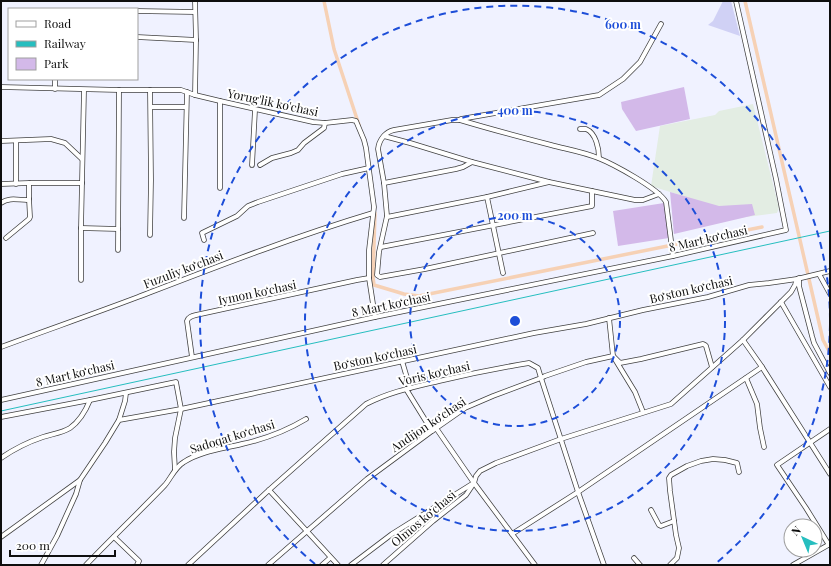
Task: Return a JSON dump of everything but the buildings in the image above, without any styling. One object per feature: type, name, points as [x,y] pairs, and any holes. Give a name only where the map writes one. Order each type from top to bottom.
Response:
[{"type":"street","points":[[195,1],[195,95]]},
{"type":"street","name":"8 Mart koʻchasi","points":[[1,400],[375,317],[786,230],[736,1]]},
{"type":"street","points":[[138,11],[195,12]]},
{"type":"street","points":[[593,233],[499,254],[380,277],[377,275],[379,252],[387,218],[384,182],[378,149],[380,142],[384,136],[390,131],[394,130],[599,95],[623,79],[640,62],[661,24]]},
{"type":"street","points":[[138,37],[196,40]]},
{"type":"street","points":[[55,80],[55,89]]},
{"type":"street","name":"Yorug'lik ko'chasi","points":[[1,87],[84,90],[181,90],[255,110],[313,122],[325,123],[352,120],[356,121],[364,140],[374,207],[369,250],[369,278],[375,317]]},
{"type":"street","points":[[81,280],[84,90]]},
{"type":"street","points":[[118,250],[119,90]]},
{"type":"street","points":[[150,90],[150,235]]},
{"type":"street","points":[[184,218],[187,92]]},
{"type":"street","points":[[220,101],[220,188]]},
{"type":"street","points":[[151,107],[186,107]]},
{"type":"street","points":[[252,166],[255,110]]},
{"type":"street","points":[[459,120],[599,158],[637,178],[664,198],[667,205],[672,255]]},
{"type":"street","points":[[260,165],[272,158],[298,150],[304,143],[324,128],[325,123]]},
{"type":"street","points":[[580,129],[586,129],[593,136],[599,147],[599,158]]},
{"type":"street","points":[[384,136],[472,162],[549,182],[638,200],[643,200],[659,194]]},
{"type":"street","points":[[1,141],[51,139],[65,143],[82,159]]},
{"type":"street","points":[[16,140],[16,184]]},
{"type":"street","points":[[384,182],[463,168],[472,162]]},
{"type":"street","points":[[204,240],[202,233],[237,216],[248,206],[342,174],[369,168]]},
{"type":"street","points":[[387,218],[549,182]]},
{"type":"street","points":[[1,184],[82,183]]},
{"type":"street","points":[[6,238],[30,217],[29,184]]},
{"type":"street","points":[[381,247],[592,206],[592,190]]},
{"type":"street","points":[[487,197],[503,273]]},
{"type":"street","points":[[1,202],[9,199],[29,199]]},
{"type":"street","name":"Fuzuliy koʻchasi","points":[[1,347],[249,255],[373,213]]},
{"type":"street","points":[[81,228],[118,229]]},
{"type":"street","name":"Boʻston koʻchasi","points":[[119,420],[181,409],[708,297],[749,284],[769,283],[830,271]]},
{"type":"street","points":[[819,274],[830,294]]},
{"type":"street","name":"Iymon koʻchasi","points":[[192,357],[187,321],[190,317],[369,278]]},
{"type":"street","points":[[799,278],[799,286],[814,343],[830,373]]},
{"type":"street","name":"Olmos koʻchasi","points":[[383,565],[433,521],[466,495],[480,471],[496,463],[561,439],[671,404],[743,340],[791,292],[799,278]]},
{"type":"street","points":[[781,302],[830,387]]},
{"type":"street","points":[[608,318],[613,356],[635,392],[643,412]]},
{"type":"street","points":[[743,340],[762,367],[830,474]]},
{"type":"street","points":[[613,356],[620,364],[703,344],[706,346],[712,367]]},
{"type":"street","name":"Andijon koʻchasi","points":[[268,565],[367,479],[465,408],[545,376],[586,362],[613,356]]},
{"type":"street","points":[[402,361],[408,388],[432,431]]},
{"type":"street","name":"Voris koʻchasi","points":[[188,565],[336,429],[366,404],[379,397],[408,388],[530,363],[538,368],[578,492],[604,565]]},
{"type":"street","points":[[512,534],[578,492],[762,367]]},
{"type":"street","points":[[746,378],[757,404],[764,446]]},
{"type":"street","points":[[1,417],[176,382],[181,409],[174,452],[175,470]]},
{"type":"street","points":[[41,565],[57,536],[76,494],[80,480],[119,420],[126,393]]},
{"type":"street","points":[[1,458],[23,445],[70,428],[85,411],[90,400]]},
{"type":"street","name":"Sadoqat koʻchasi","points":[[86,565],[167,483],[180,464],[205,452],[261,439],[287,429],[306,418]]},
{"type":"street","points":[[436,428],[474,483],[535,565]]},
{"type":"street","points":[[793,565],[829,545],[777,465],[830,429]]},
{"type":"street","points":[[670,565],[677,558],[679,548],[670,491],[669,478],[671,474],[686,466],[713,459],[737,463],[739,472]]},
{"type":"street","points":[[1,538],[80,480]]},
{"type":"street","points":[[351,565],[392,534],[474,483]]},
{"type":"street","points":[[269,490],[338,565]]},
{"type":"street","points":[[651,510],[661,526],[674,521]]},
{"type":"street","points":[[114,537],[139,561],[137,565]]},
{"type":"street","points":[[322,565],[330,558]]},
{"type":"street","points":[[634,558],[640,565]]},
{"type":"shaded area","points":[[723,1],[731,1],[740,36],[708,25],[713,21]]},
{"type":"shaded area","points":[[753,104],[779,208],[777,213],[722,220],[718,207],[651,186],[660,126],[715,115],[719,111]]},
{"type":"green space","points":[[684,87],[690,119],[636,131],[622,109],[621,102]]},
{"type":"green space","points":[[670,192],[719,206],[752,204],[755,215],[674,234]]},
{"type":"green space","points":[[664,203],[669,238],[618,246],[613,211]]},
{"type":"waterway","points":[[324,1],[334,49],[359,125]]},
{"type":"waterway","points":[[745,1],[823,340],[830,353]]},
{"type":"waterway","points":[[375,213],[374,285],[404,294],[419,296],[762,227]]},
{"type":"railway","points":[[1,411],[830,231]]}]
